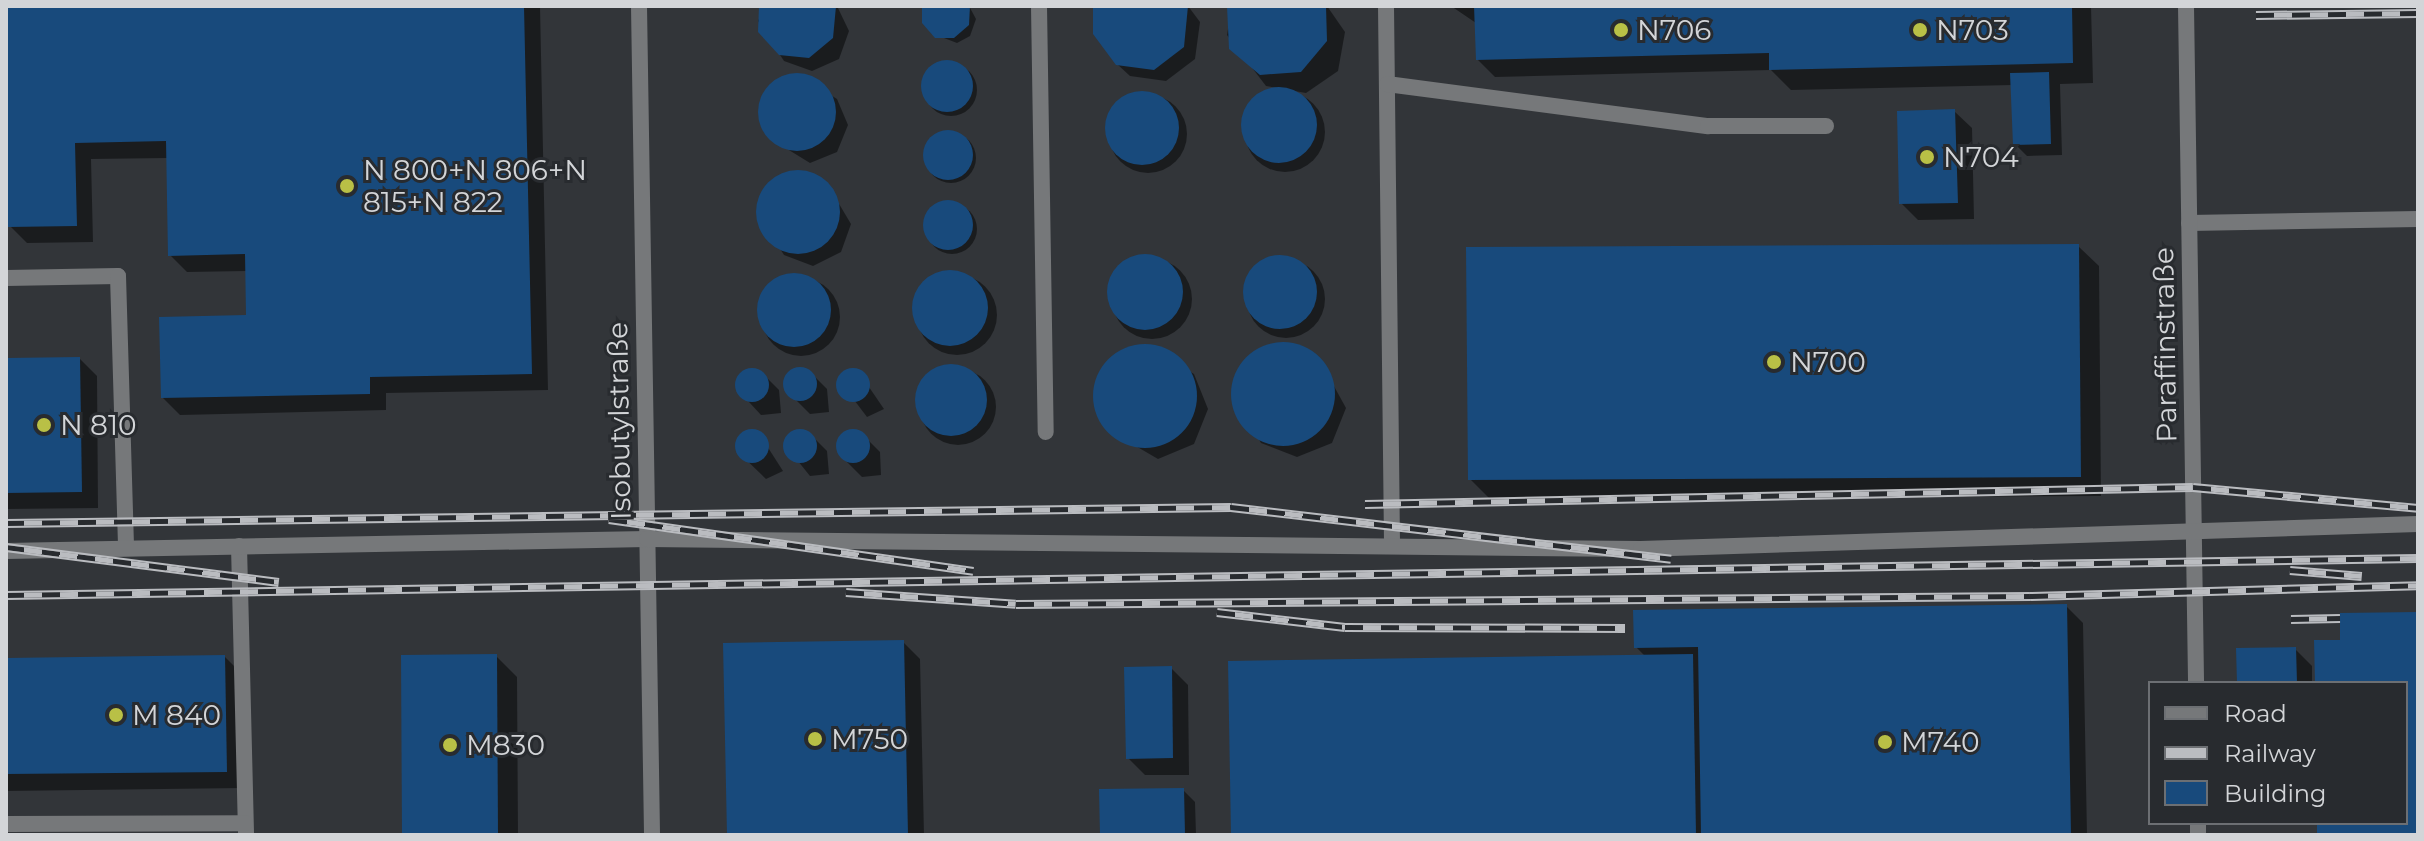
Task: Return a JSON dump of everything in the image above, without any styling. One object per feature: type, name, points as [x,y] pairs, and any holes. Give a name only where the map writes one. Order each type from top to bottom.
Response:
[{"type":"street","name":"Isobutylstraße","points":[[639,6],[652,835]]},
{"type":"street","points":[[1039,6],[1046,432]]},
{"type":"street","points":[[1386,6],[1392,546]]},
{"type":"street","name":"Paraffinstraße","points":[[2186,6],[2196,681]]},
{"type":"street","points":[[1387,84],[1708,126],[1826,126]]},
{"type":"street","points":[[2189,223],[2418,219]]},
{"type":"street","points":[[6,278],[118,276],[126,548]]},
{"type":"street","points":[[6,551],[647,539],[1641,549],[2194,528],[2418,524]]},
{"type":"street","points":[[6,824],[246,829],[239,546]]},
{"type":"building","name":"N 800+N 806+N 815+N 822","points":[[6,6],[524,6],[532,374],[370,377],[370,394],[161,398],[159,317],[246,315],[245,254],[168,256],[166,141],[75,143],[77,226],[8,227]]},
{"type":"building","points":[[759,6],[836,6],[833,38],[809,58],[779,55],[758,32]]},
{"type":"building","points":[[922,6],[970,6],[969,25],[954,38],[935,38],[922,23]]},
{"type":"building","points":[[1093,6],[1188,6],[1184,47],[1154,70],[1116,65],[1093,34]]},
{"type":"building","points":[[1227,6],[1326,6],[1327,41],[1301,72],[1260,75],[1229,49]]},
{"type":"building","points":[[1474,6],[2072,6],[2073,63],[1769,70],[1769,53],[1476,60]]},
{"type":"building","points":[[947,60],[965,68],[973,86],[965,104],[947,112],[929,104],[921,86],[929,68]]},
{"type":"building","points":[[2049,72],[2051,144],[2013,145],[2010,73]]},
{"type":"building","points":[[789,73],[805,73],[819,79],[830,90],[836,112],[830,134],[819,145],[805,151],[789,151],[775,145],[764,134],[758,120],[758,104],[764,90],[775,79]]},
{"type":"building","points":[[1279,87],[1293,90],[1306,98],[1314,111],[1317,125],[1314,139],[1306,152],[1293,160],[1279,163],[1265,160],[1252,152],[1244,139],[1241,125],[1244,111],[1252,98],[1265,90]]},
{"type":"building","points":[[1142,91],[1163,97],[1173,107],[1179,128],[1173,149],[1163,159],[1142,165],[1121,159],[1111,149],[1105,128],[1111,107],[1121,97]]},
{"type":"building","name":"N704","points":[[1955,109],[1958,203],[1899,204],[1897,111]]},
{"type":"building","points":[[938,131],[958,131],[972,145],[972,165],[958,179],[938,179],[924,165],[924,145]]},
{"type":"building","points":[[790,170],[806,170],[822,177],[833,188],[840,212],[837,228],[828,242],[806,254],[790,254],[774,247],[763,236],[756,220],[756,204],[763,188],[774,177]]},
{"type":"building","points":[[948,200],[966,207],[973,225],[966,243],[948,250],[930,243],[923,225],[930,207]]},
{"type":"building","name":"N700","points":[[2079,244],[2081,477],[1468,480],[1466,247]]},
{"type":"building","points":[[1145,254],[1159,257],[1172,265],[1180,278],[1183,292],[1180,306],[1172,319],[1159,327],[1145,330],[1131,327],[1118,319],[1110,306],[1107,292],[1110,278],[1118,265],[1131,257]]},
{"type":"building","points":[[1273,255],[1287,255],[1301,261],[1311,271],[1317,292],[1311,313],[1301,323],[1287,329],[1273,329],[1259,323],[1249,313],[1243,299],[1243,285],[1249,271],[1259,261]]},
{"type":"building","points":[[950,270],[964,273],[977,281],[985,294],[988,308],[985,322],[977,335],[964,343],[950,346],[936,343],[923,335],[915,322],[912,308],[915,294],[923,281],[936,273]]},
{"type":"building","points":[[787,273],[801,273],[815,279],[825,289],[831,310],[825,331],[815,341],[801,347],[787,347],[773,341],[763,331],[757,317],[757,303],[763,289],[773,279]]},
{"type":"building","points":[[1283,342],[1303,346],[1326,365],[1335,394],[1331,414],[1312,437],[1283,446],[1263,442],[1240,423],[1231,394],[1235,374],[1254,351]]},
{"type":"building","points":[[1145,344],[1165,348],[1182,359],[1193,376],[1197,396],[1193,416],[1182,433],[1165,444],[1145,448],[1125,444],[1108,433],[1097,416],[1093,396],[1097,376],[1108,359],[1125,348]]},
{"type":"building","name":"N 810","points":[[80,357],[82,492],[6,493],[6,358]]},
{"type":"building","points":[[951,364],[971,370],[981,380],[987,400],[981,420],[971,430],[951,436],[931,430],[921,420],[915,400],[921,380],[931,370]]},
{"type":"building","points":[[800,367],[812,372],[817,384],[812,396],[800,401],[788,396],[783,384],[788,372]]},
{"type":"building","points":[[752,368],[764,373],[769,385],[764,397],[752,402],[740,397],[735,385],[740,373]]},
{"type":"building","points":[[853,368],[865,373],[870,385],[865,397],[853,402],[841,397],[836,385],[841,373]]},
{"type":"building","points":[[752,429],[764,434],[769,446],[764,458],[752,463],[740,458],[735,446],[740,434]]},
{"type":"building","points":[[800,429],[812,434],[817,446],[812,458],[800,463],[788,458],[783,446],[788,434]]},
{"type":"building","points":[[853,429],[865,434],[870,446],[865,458],[853,463],[841,458],[836,446],[841,434]]},
{"type":"building","name":"M740","points":[[2067,604],[2071,835],[1701,835],[1698,647],[1634,648],[1633,610]]},
{"type":"building","points":[[2418,612],[2418,835],[2317,835],[2317,825],[2408,825],[2408,681],[2315,681],[2314,640],[2340,640],[2340,613]]},
{"type":"building","name":"M750","points":[[904,640],[908,835],[727,835],[723,643]]},
{"type":"building","points":[[2296,647],[2297,681],[2237,681],[2236,648]]},
{"type":"building","name":"M830","points":[[497,654],[498,835],[402,835],[401,655]]},
{"type":"building","points":[[1693,654],[1696,835],[1231,835],[1228,661]]},
{"type":"building","name":"M 840","points":[[225,655],[227,772],[6,774],[6,658]]},
{"type":"building","points":[[1172,666],[1173,758],[1126,759],[1124,667]]},
{"type":"building","points":[[1184,788],[1185,835],[1100,835],[1099,789]]},
{"type":"railway","points":[[2256,15],[2418,13]]},
{"type":"railway","points":[[1365,504],[2193,487],[2418,508]]},
{"type":"railway","points":[[6,523],[1231,507],[1671,559]]},
{"type":"railway","points":[[609,519],[973,571]]},
{"type":"railway","points":[[6,547],[279,582]]},
{"type":"railway","points":[[6,595],[2418,558]]},
{"type":"railway","points":[[2290,570],[2362,576]]},
{"type":"railway","points":[[846,592],[1016,604],[2030,596],[2418,585]]},
{"type":"railway","points":[[1217,612],[1345,627],[1625,628]]},
{"type":"railway","points":[[2291,619],[2340,618]]},
{"type":"place","name":"N706","points":[[1621,30]]},
{"type":"place","name":"N703","points":[[1920,30]]},
{"type":"place","name":"N704","points":[[1927,157]]},
{"type":"place","name":"N 800+N 806+N 815+N 822","points":[[347,186]]},
{"type":"place","name":"N700","points":[[1774,362]]},
{"type":"place","name":"N 810","points":[[44,425]]},
{"type":"place","name":"M 840","points":[[116,715]]},
{"type":"place","name":"M750","points":[[815,739]]},
{"type":"place","name":"M740","points":[[1885,742]]},
{"type":"place","name":"M830","points":[[450,745]]}]
